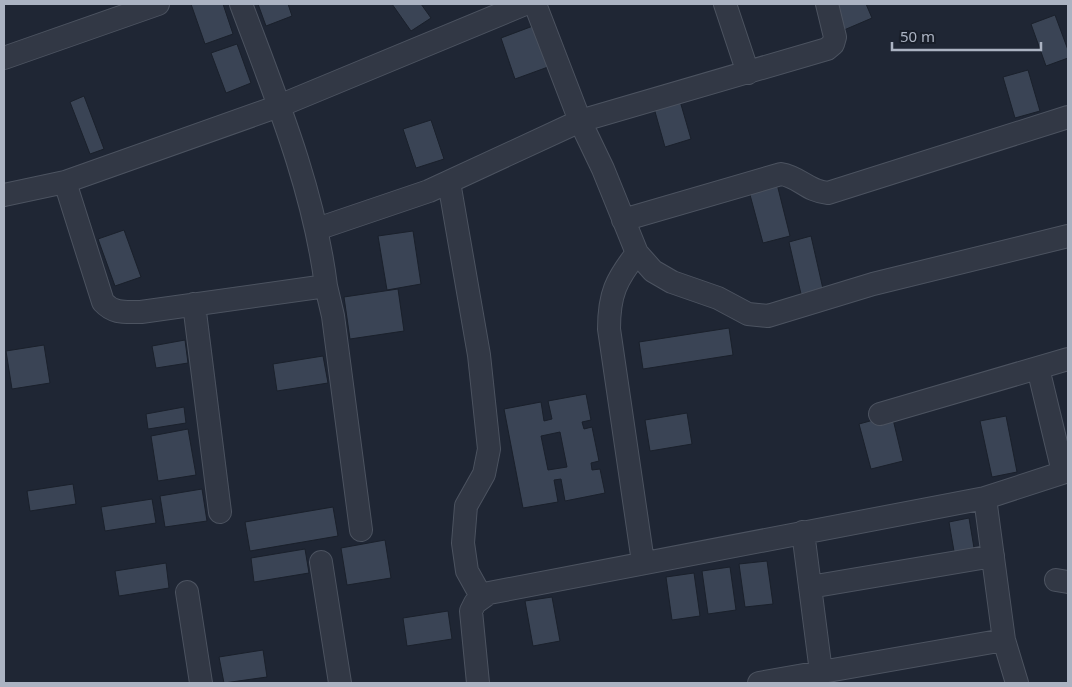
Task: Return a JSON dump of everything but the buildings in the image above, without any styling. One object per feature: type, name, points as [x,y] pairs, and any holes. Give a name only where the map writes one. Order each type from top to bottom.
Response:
[{"type":"street","points":[[4,58],[158,4]]},
{"type":"street","points":[[241,4],[279,106],[317,229],[333,316],[361,530]]},
{"type":"street","points":[[4,195],[65,182],[279,106],[525,4]]},
{"type":"street","points":[[534,4],[580,121],[637,253],[654,270],[672,282],[718,298],[748,314],[768,316],[873,284],[1068,236]]},
{"type":"street","points":[[725,4],[748,73]]},
{"type":"street","points":[[317,229],[429,191],[580,121],[816,52],[834,44],[835,37],[827,4]]},
{"type":"street","points":[[623,220],[781,174],[794,178],[816,192],[828,193],[1068,117]]},
{"type":"street","points":[[65,182],[103,302],[109,309],[116,312],[140,312],[326,286]]},
{"type":"street","points":[[449,182],[479,355],[489,449],[484,474],[466,506],[463,543],[467,571],[482,598]]},
{"type":"street","points":[[637,253],[622,273],[610,298],[609,329],[643,562]]},
{"type":"street","points":[[194,304],[220,512]]},
{"type":"street","points":[[880,414],[1068,359]]},
{"type":"street","points":[[478,683],[471,611],[475,603],[489,594],[643,562],[985,498],[1066,472],[1038,368]]},
{"type":"street","points":[[985,498],[1004,640],[1017,683]]},
{"type":"street","points":[[802,532],[821,672]]},
{"type":"street","points":[[810,587],[993,556]]},
{"type":"street","points":[[320,562],[340,683]]},
{"type":"street","points":[[187,592],[201,683]]},
{"type":"street","points":[[759,683],[1004,640]]}]
